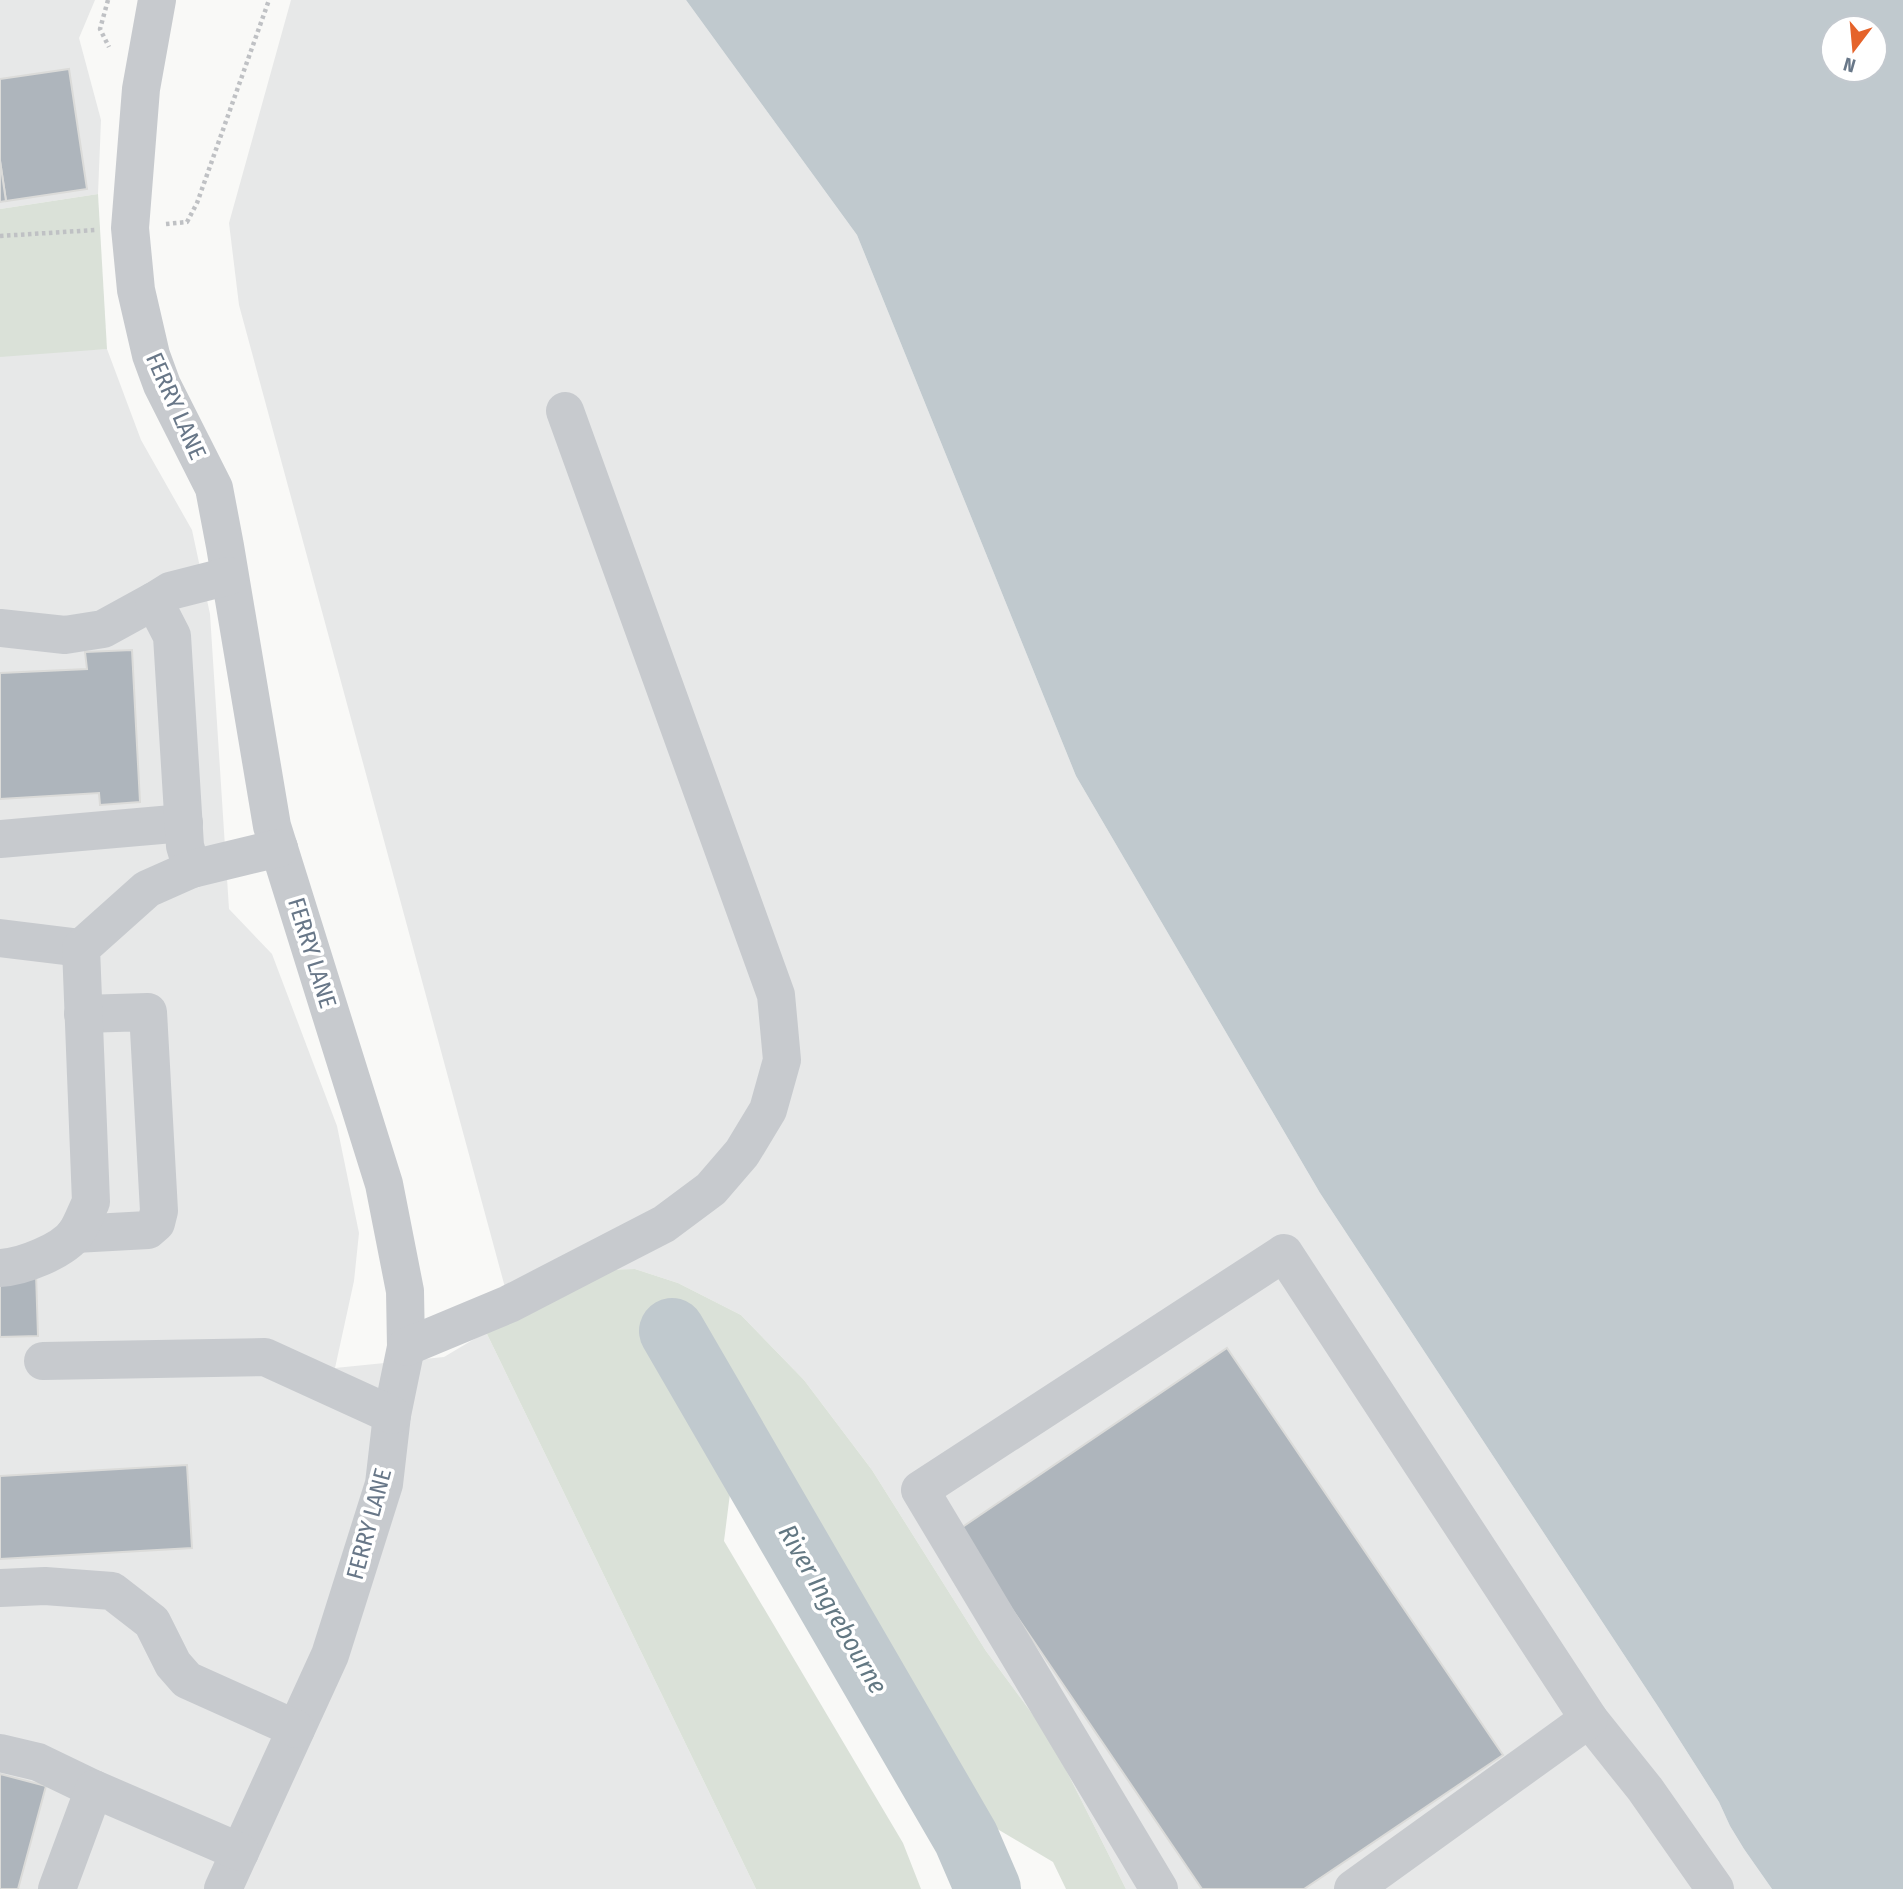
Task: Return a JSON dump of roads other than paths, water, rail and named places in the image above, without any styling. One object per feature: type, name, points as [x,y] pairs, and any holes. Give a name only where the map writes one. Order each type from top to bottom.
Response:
[{"type":"street","name":"FERRY LANE","points":[[157,0],[141,89],[130,228],[136,290],[151,355],[162,385],[214,488],[272,826],[384,1184],[405,1291],[406,1347],[391,1415],[384,1484],[330,1655],[223,1889]]},
{"type":"street","points":[[406,1347],[509,1304],[664,1224],[710,1189],[742,1153],[768,1110],[782,1060],[776,995],[565,411]]},
{"type":"street","points":[[0,628],[65,635],[103,629],[170,591],[229,576]]},
{"type":"street","points":[[154,601],[172,636],[184,823],[192,869]]},
{"type":"street","points":[[0,839],[184,823]]},
{"type":"street","points":[[0,938],[81,948],[147,889],[192,869],[279,848]]},
{"type":"street","points":[[0,1268],[12,1267],[48,1254],[75,1234],[91,1202],[81,948]]},
{"type":"street","points":[[75,1234],[148,1230],[156,1223],[159,1211],[148,1012],[83,1014]]},
{"type":"street","points":[[1159,1889],[920,1490],[1284,1253],[1589,1719],[1645,1789],[1715,1889]]},
{"type":"street","points":[[43,1361],[265,1357],[391,1415]]},
{"type":"street","points":[[0,1588],[45,1586],[112,1591],[152,1622],[173,1664],[187,1680],[296,1729]]},
{"type":"street","points":[[1353,1889],[1589,1719]]},
{"type":"street","points":[[0,1753],[38,1762],[240,1852]]},
{"type":"street","points":[[57,1889],[94,1789]]},
{"type":"waterway","name":"River Ingrebourne","points":[[672,1331],[966,1838],[988,1889]]}]
